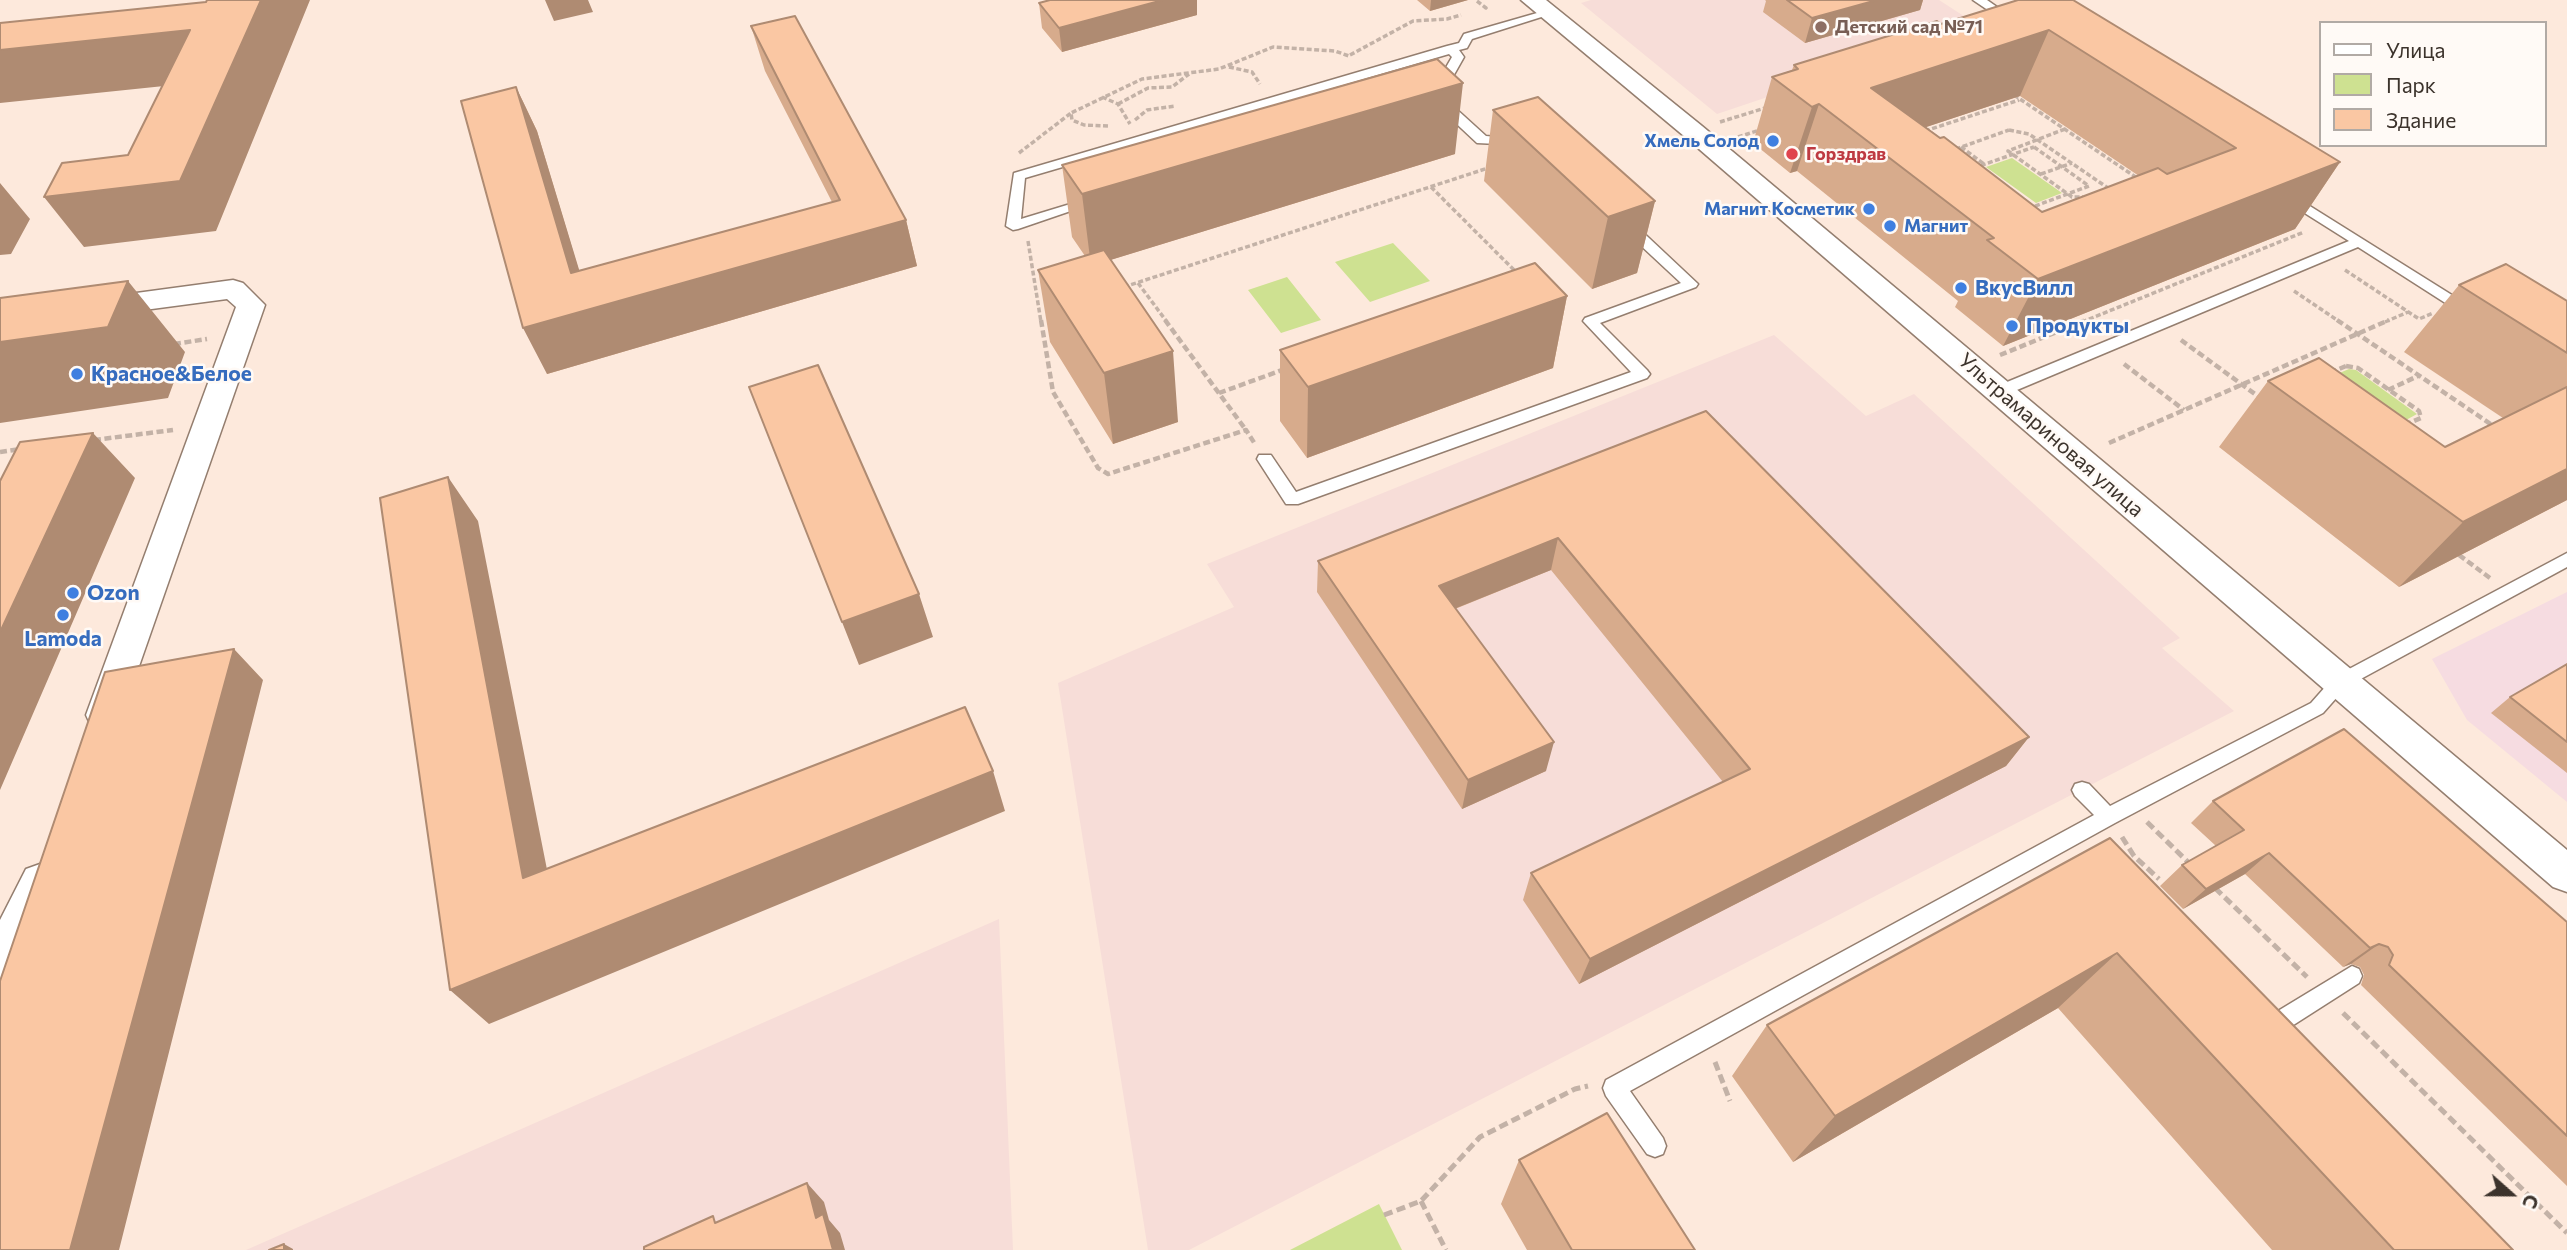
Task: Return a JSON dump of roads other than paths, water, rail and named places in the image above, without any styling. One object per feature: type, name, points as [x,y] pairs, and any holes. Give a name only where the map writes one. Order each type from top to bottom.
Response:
[{"type":"street","name":"Ультрамариновая улица","points":[[1540,7],[1693,131],[2567,874]]},
{"type":"street","points":[[69,311],[233,289],[251,305],[93,747]]},
{"type":"street","points":[[0,963],[55,851]]},
{"type":"lane","points":[[1979,0],[2021,27],[2005,32]]},
{"type":"lane","points":[[1105,198],[1013,226],[1019,176],[1451,49],[1463,45],[1468,37],[1540,7]]},
{"type":"lane","points":[[1451,49],[1458,57],[1429,99],[1482,140],[1528,144]]},
{"type":"lane","points":[[2277,190],[2475,316]]},
{"type":"lane","points":[[1265,459],[1292,500],[1642,374],[1590,321],[1691,284],[1612,212]]},
{"type":"lane","points":[[2000,391],[2359,242]]},
{"type":"lane","points":[[1656,1146],[1614,1088],[2108,817],[2317,708],[2340,682],[2567,559]]},
{"type":"lane","points":[[2082,790],[2108,817]]},
{"type":"lane","points":[[2087,829],[2106,848]]},
{"type":"lane","points":[[2276,1024],[2352,976]]},
{"type":"lane","points":[[2258,1004],[2296,1044]]},
{"type":"place","name":"Детский сад №71","points":[[1821,27]]},
{"type":"place","name":"Хмель Солод","points":[[1773,141]]},
{"type":"place","name":"Горздрав","points":[[1792,154]]},
{"type":"place","name":"Магнит Косметик","points":[[1869,209]]},
{"type":"place","name":"Магнит","points":[[1890,226]]},
{"type":"place","name":"ВкусВилл","points":[[1961,288]]},
{"type":"place","name":"Продукты","points":[[2012,326]]},
{"type":"place","name":"Красное&Белое","points":[[77,374]]},
{"type":"place","name":"Ozon","points":[[73,593]]},
{"type":"place","name":"Lamoda","points":[[63,615]]}]
